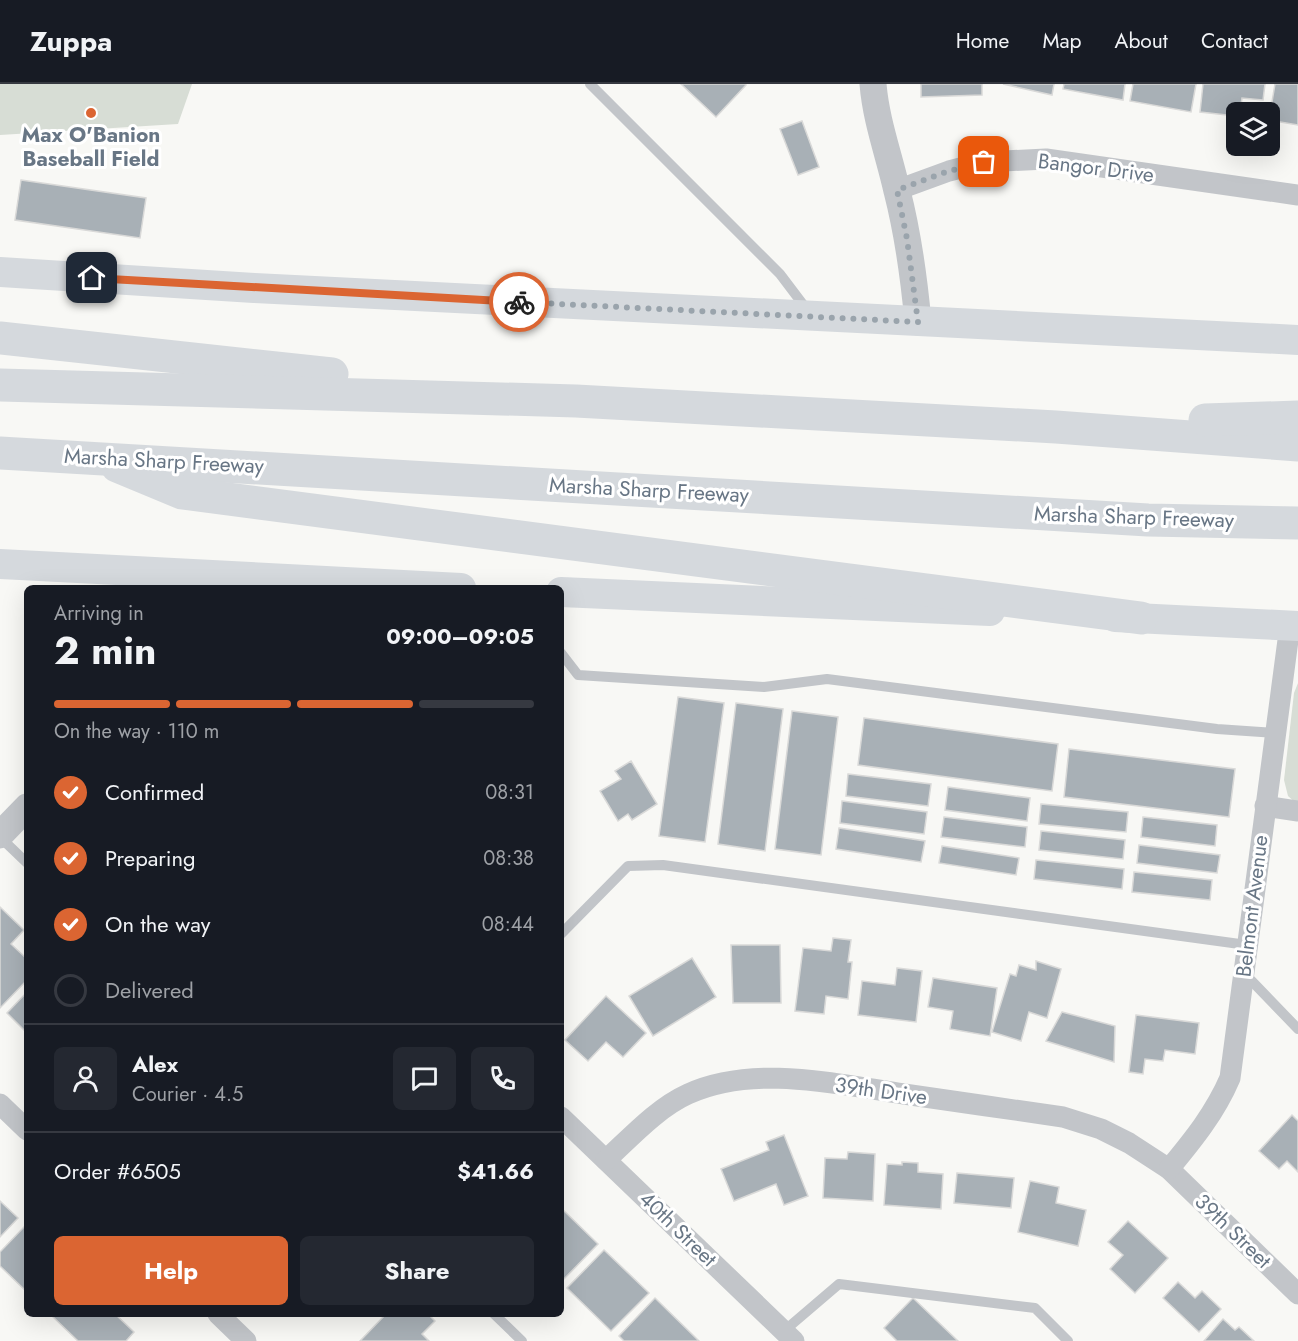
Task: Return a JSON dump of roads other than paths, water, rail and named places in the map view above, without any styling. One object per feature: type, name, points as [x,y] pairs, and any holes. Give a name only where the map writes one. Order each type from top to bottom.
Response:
[{"type":"highway","points":[[0,338],[576,401]]},
{"type":"highway","points":[[0,385],[576,401],[1056,427],[1298,445]]},
{"type":"highway","points":[[1056,427],[1298,417]]},
{"type":"highway","name":"Marsha Sharp Freeway","points":[[0,453],[1136,519],[1298,523]]},
{"type":"highway","points":[[96,457],[182,493],[1141,618]]},
{"type":"main road","points":[[0,272],[813,317],[1298,340]]},
{"type":"main road","points":[[0,564],[242,583],[340,585]]},
{"type":"main road","points":[[564,592],[1294,625]]},
{"type":"street","points":[[873,84],[875,112],[897,190],[907,239],[918,322]]},
{"type":"street","name":"Bangor Drive","points":[[897,190],[949,171],[984,162],[1046,159],[1298,195]]},
{"type":"street","name":"Belmont Avenue","points":[[1169,1168],[1202,1129],[1219,1104],[1230,1078],[1275,733],[1294,625]]},
{"type":"street","points":[[1265,806],[1298,811]]},
{"type":"street","points":[[0,836],[24,810]]},
{"type":"street","name":"39th Drive","points":[[606,1160],[648,1122],[686,1095],[714,1085],[758,1078],[820,1082],[1063,1117],[1101,1129],[1169,1168]]},
{"type":"street","points":[[0,1104],[24,1127]]},
{"type":"street","name":"40th Street","points":[[564,1120],[789,1336]]},
{"type":"street","name":"39th Street","points":[[1169,1168],[1298,1294]]},
{"type":"street","points":[[221,1317],[246,1341]]},
{"type":"lane","points":[[590,84],[780,274],[813,317]]},
{"type":"lane","points":[[564,657],[578,675],[764,687],[827,679],[1217,729],[1275,733]]},
{"type":"lane","points":[[0,836],[24,860]]},
{"type":"lane","points":[[564,931],[628,866],[663,865],[1247,945]]},
{"type":"lane","points":[[1244,972],[1298,1029]]},
{"type":"lane","points":[[789,1336],[839,1284],[1035,1308],[1068,1341]]},
{"type":"lane","points":[[497,1317],[522,1341]]},
{"type":"place","name":"Max O'Banion Baseball Field","points":[[91,113]]}]
